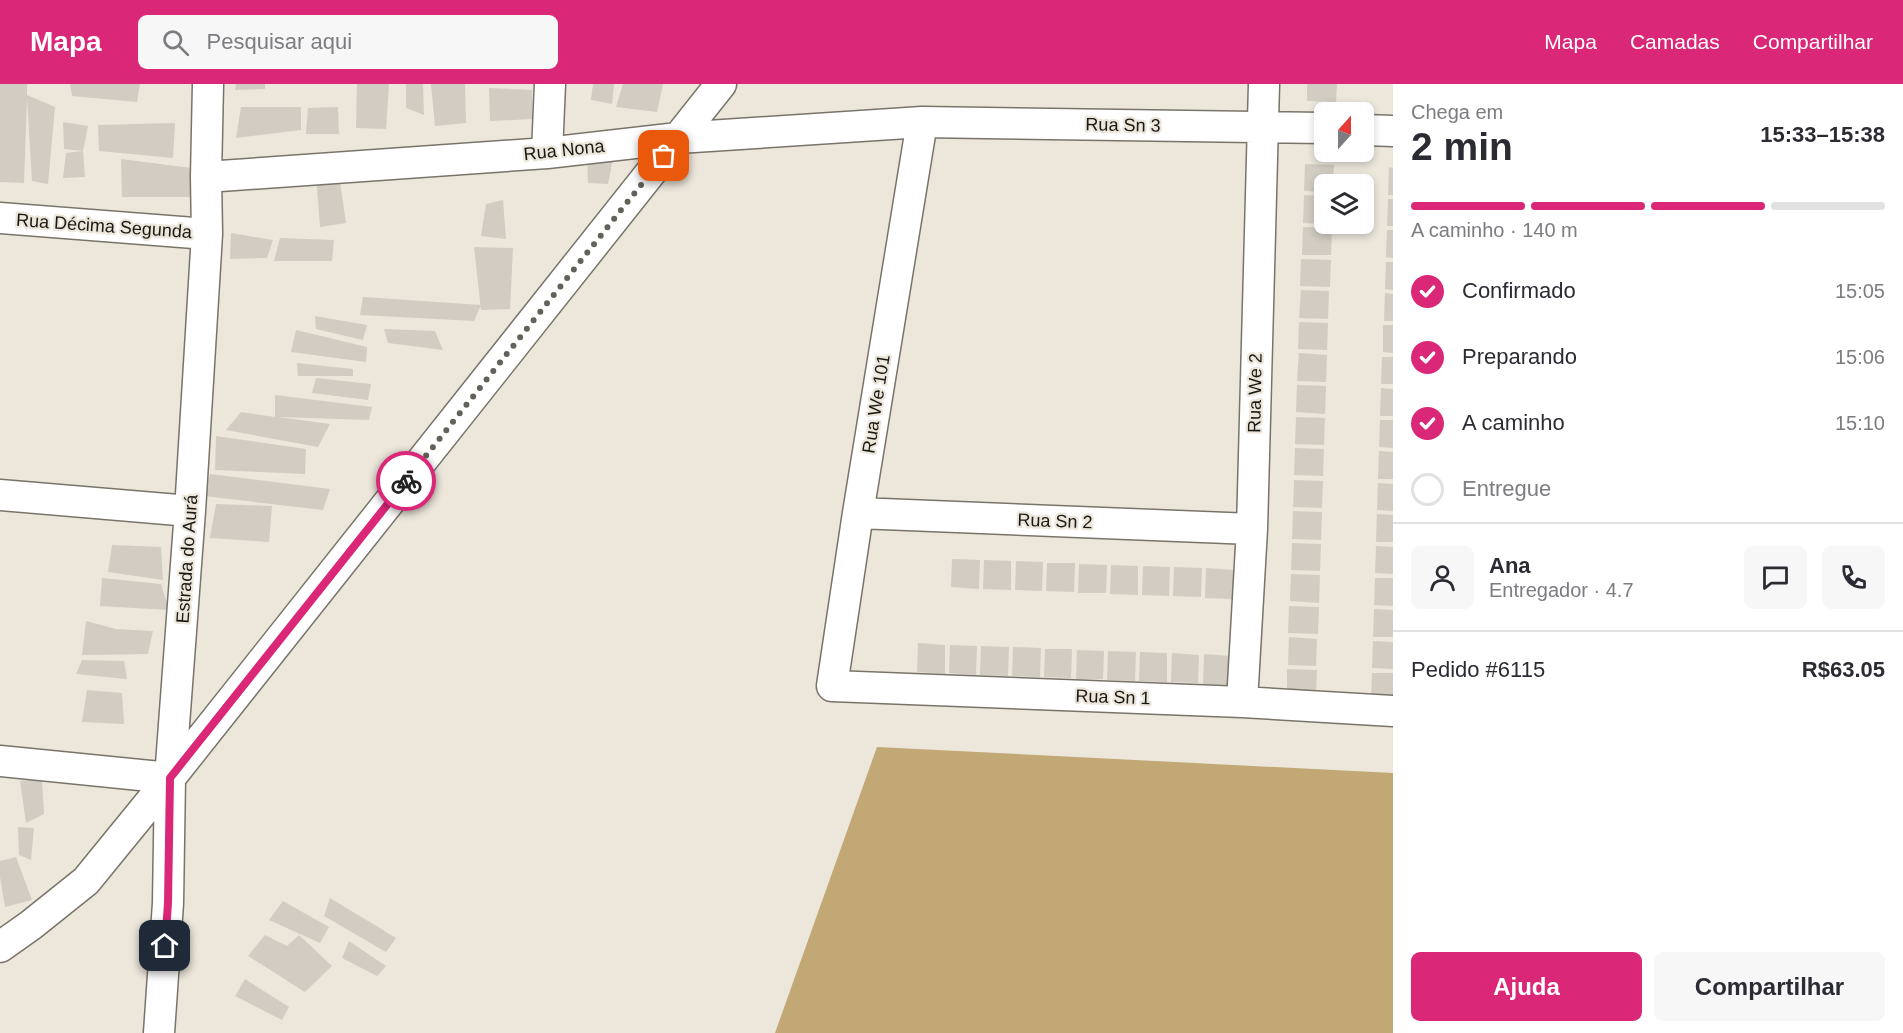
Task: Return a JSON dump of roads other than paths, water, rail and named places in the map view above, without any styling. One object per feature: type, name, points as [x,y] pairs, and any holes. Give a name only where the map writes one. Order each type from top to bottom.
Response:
[{"type":"street","name":"Estrada do Aurá","points":[[159,1033],[168,903],[170,778],[190,511],[207,234],[208,84]]},
{"type":"street","points":[[547,153],[550,84]]},
{"type":"street","points":[[0,947],[86,880],[170,778],[721,84]]},
{"type":"street","name":"Rua We 2","points":[[1242,702],[1252,530],[1264,84]]},
{"type":"street","name":"Rua Nona","points":[[206,177],[547,153],[678,138],[922,123]]},
{"type":"street","name":"Rua Sn 3","points":[[922,123],[1314,128]]},
{"type":"street","name":"Rua We 101","points":[[832,686],[922,123]]},
{"type":"street","points":[[1374,130],[1393,131]]},
{"type":"street","name":"Rua Décima Segunda","points":[[0,219],[207,234]]},
{"type":"street","points":[[0,495],[190,511]]},
{"type":"street","name":"Rua Sn 2","points":[[858,513],[1252,530]]},
{"type":"street","name":"Rua Sn 1","points":[[832,686],[1242,702],[1393,711]]},
{"type":"street","points":[[0,761],[170,778]]}]
